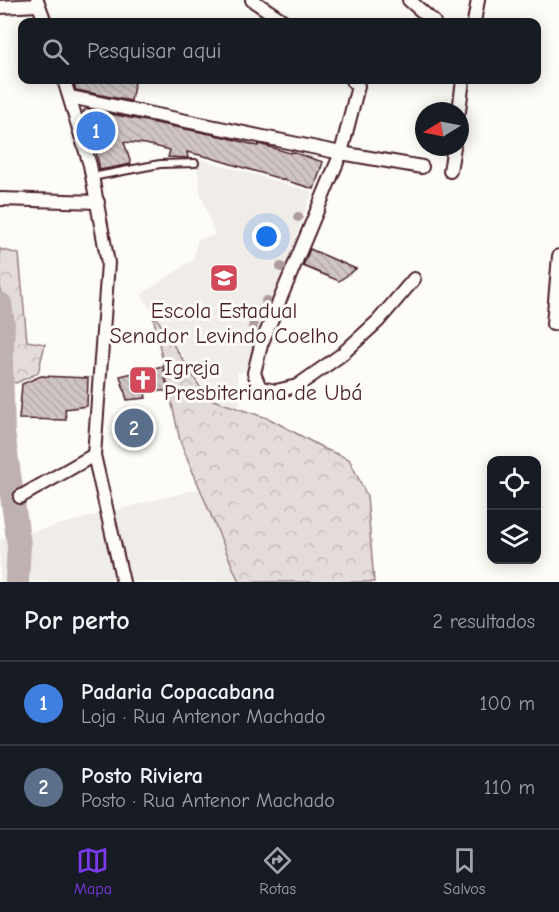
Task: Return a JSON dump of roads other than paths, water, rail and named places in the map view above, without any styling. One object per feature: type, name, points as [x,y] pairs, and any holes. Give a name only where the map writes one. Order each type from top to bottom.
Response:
[{"type":"street","points":[[252,0],[279,18]]},
{"type":"street","points":[[409,0],[429,18]]},
{"type":"street","points":[[475,18],[478,0]]},
{"type":"street","points":[[0,7],[38,2],[44,18]]},
{"type":"street","points":[[65,84],[98,202],[108,263],[94,455],[123,582]]},
{"type":"street","points":[[355,84],[357,86],[341,153],[261,345],[254,373],[260,388],[276,392],[297,386],[333,361],[378,321],[414,279]]},
{"type":"street","points":[[460,102],[462,84]]},
{"type":"street","points":[[70,97],[341,153],[422,167]]},
{"type":"street","points":[[450,171],[452,156]]},
{"type":"street","points":[[0,199],[98,202]]},
{"type":"street","points":[[553,324],[559,256]]},
{"type":"street","points":[[20,497],[94,455]]},
{"type":"lane","points":[[92,177],[160,164],[195,163]]},
{"type":"waterway","points":[[0,304],[3,325],[1,367],[3,432],[19,545],[17,582]]},
{"type":"place","name":"Padaria Copacabana","points":[[96,131]]},
{"type":"place","name":"Escola Estadual Senador Levindo Coelho","points":[[224,278]]},
{"type":"place","name":"Igreja Presbiteriana de Ubá","points":[[143,380]]},
{"type":"place","name":"Posto Riviera","points":[[134,428]]}]
